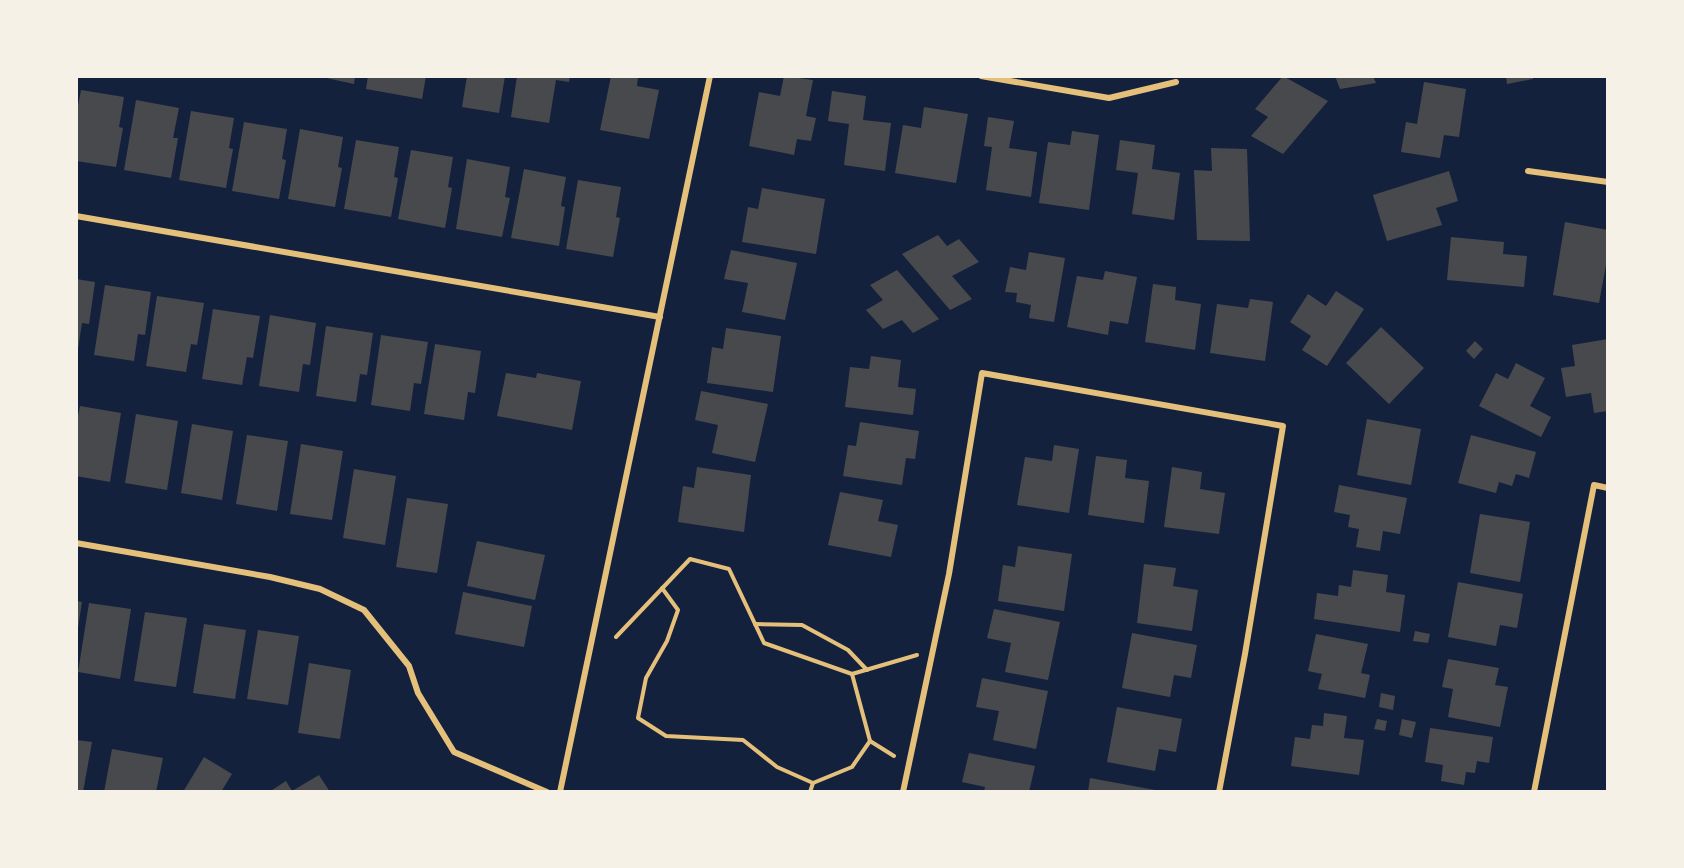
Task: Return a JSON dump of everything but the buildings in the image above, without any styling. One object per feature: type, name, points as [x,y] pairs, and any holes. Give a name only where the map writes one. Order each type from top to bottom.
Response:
[{"type":"street","points":[[560,792],[710,76]]},
{"type":"street","points":[[981,76],[1109,98],[1176,82]]},
{"type":"street","points":[[1528,171],[1608,182]]},
{"type":"street","points":[[76,216],[660,316]]},
{"type":"street","points":[[903,792],[949,574],[982,373],[1283,426],[1245,654],[1219,792]]},
{"type":"street","points":[[1534,792],[1594,485],[1608,488]]},
{"type":"street","points":[[76,543],[270,576],[320,589],[364,610],[409,666],[418,693],[454,753],[547,792]]},
{"type":"path","points":[[616,637],[690,560],[729,569],[764,643],[852,674],[933,650]]},
{"type":"path","points":[[662,588],[678,610],[668,641],[646,678],[638,718],[666,736],[743,740],[777,767],[813,783],[852,767],[870,741]]},
{"type":"path","points":[[755,624],[802,625],[848,650],[867,670]]},
{"type":"path","points":[[852,674],[870,741],[909,765]]},
{"type":"path","points":[[810,792],[813,783]]}]
